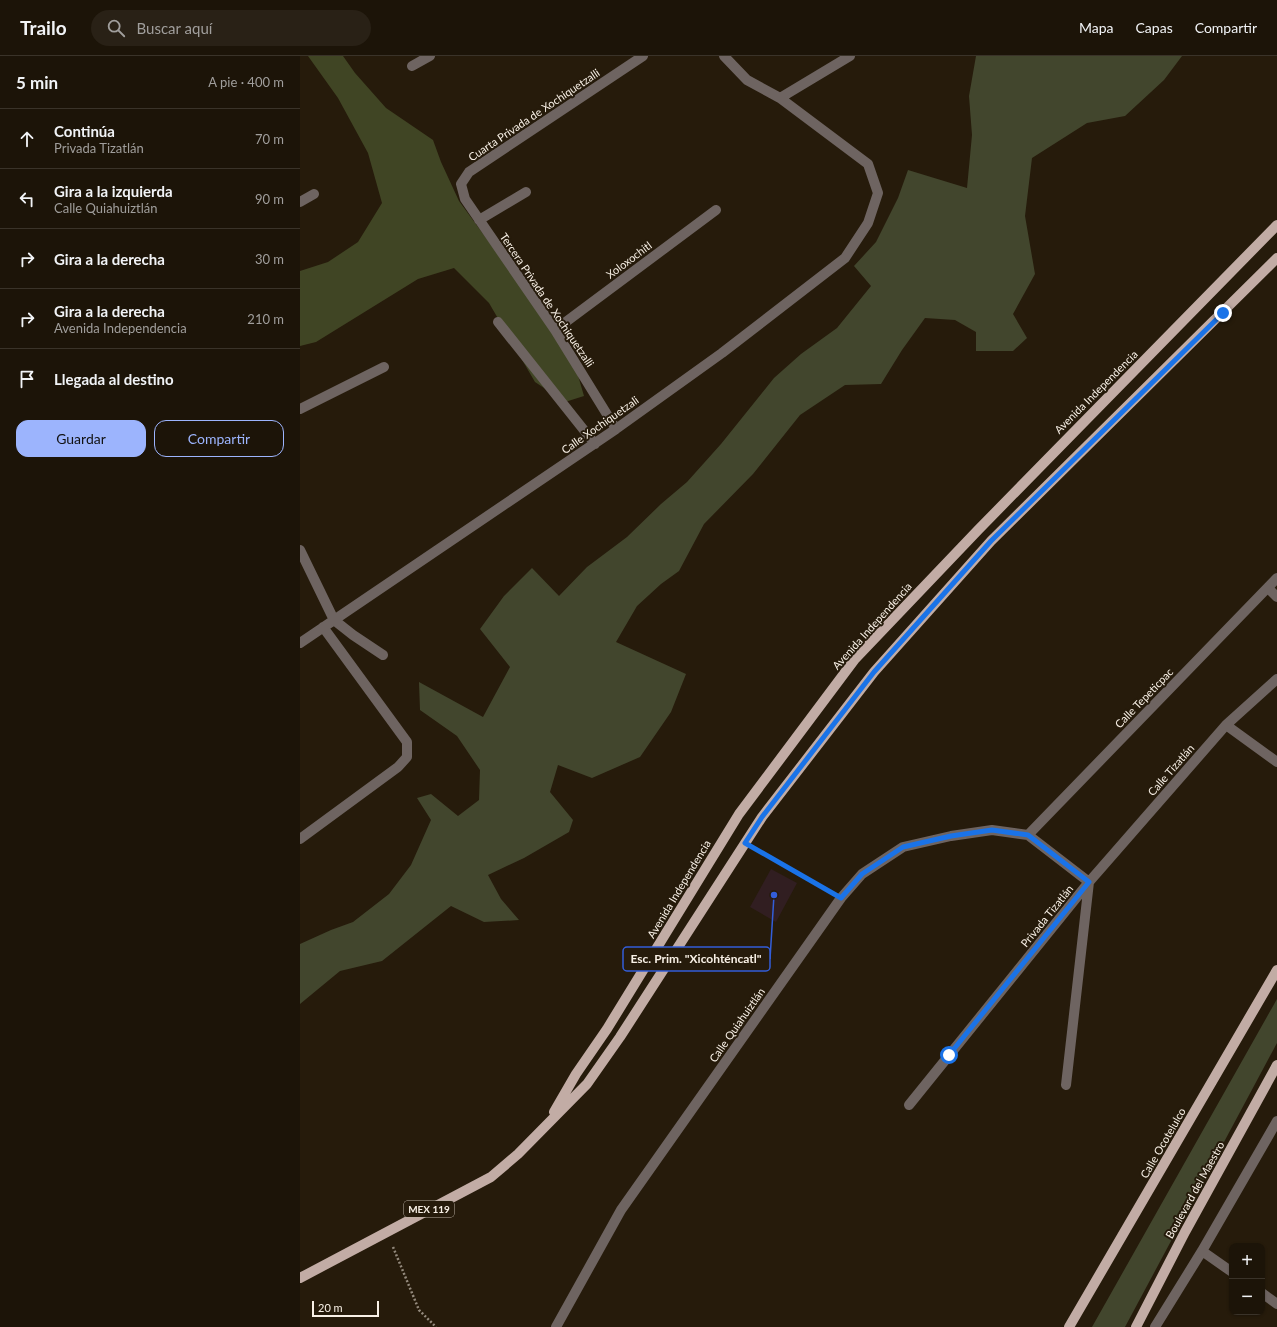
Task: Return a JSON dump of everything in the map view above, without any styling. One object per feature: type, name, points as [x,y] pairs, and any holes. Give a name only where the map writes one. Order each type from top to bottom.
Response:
[{"type":"main road","name":"Avenida Independencia","points":[[547,1124],[576,1074],[607,1029],[739,814],[855,659],[979,529],[1277,225]]},
{"type":"main road","name":"Avenida Independencia","points":[[300,1278],[491,1177],[518,1154],[587,1084],[616,1043],[767,811],[874,672],[991,541],[1277,258]]},
{"type":"main road","name":"Calle Ocotelulco","points":[[1069,1327],[1277,970]]},
{"type":"main road","name":"Boulevard del Maestro","points":[[1136,1327],[1184,1232],[1277,1065]]},
{"type":"street","points":[[412,66],[430,56]]},
{"type":"street","name":"Cuarta Privada de Xochiquetzalli","points":[[461,184],[469,172],[643,56]]},
{"type":"street","points":[[724,56],[746,80],[780,98],[850,56]]},
{"type":"street","name":"Calle Xochiquetzali","points":[[300,643],[595,444],[722,353],[845,258],[868,224],[878,193],[868,164],[780,98]]},
{"type":"street","name":"Tercera Privada de Xochiquetzalli","points":[[461,184],[465,199],[555,330],[616,429]]},
{"type":"street","points":[[479,220],[526,192]]},
{"type":"street","points":[[300,202],[314,194]]},
{"type":"street","name":"Xoloxochitl","points":[[555,330],[716,210]]},
{"type":"street","points":[[498,322],[595,444]]},
{"type":"street","points":[[300,409],[384,367]]},
{"type":"street","points":[[300,550],[334,620],[383,655]]},
{"type":"street","name":"Calle Tepeticpac","points":[[1028,835],[1277,578]]},
{"type":"street","points":[[1268,588],[1277,597]]},
{"type":"street","points":[[300,839],[398,767],[407,756],[407,742],[323,627]]},
{"type":"street","name":"Calle Tizatlán","points":[[1089,882],[1226,725],[1277,679]]},
{"type":"street","points":[[1226,725],[1277,762]]},
{"type":"street","name":"Calle Quiahuiztlán","points":[[556,1327],[621,1210],[841,898],[862,874],[903,847],[951,836],[992,830],[1028,835],[1089,882]]},
{"type":"street","name":"Privada Tizatlán","points":[[1066,1085],[1089,882]]},
{"type":"street","name":"Privada Tizatlán","points":[[909,1105],[1089,882]]},
{"type":"street","points":[[1155,1327],[1202,1251],[1277,1121]]},
{"type":"street","points":[[1202,1251],[1229,1270]]},
{"type":"street","points":[[1265,1295],[1277,1304]]},
{"type":"path","points":[[745,843],[841,898]]},
{"type":"path","points":[[393,1246],[419,1310],[436,1327]]},
{"type":"shaded area","points":[[771,869],[797,883],[776,922],[750,907]]},
{"type":"green space","points":[[308,56],[343,56],[355,73],[386,108],[433,140],[441,162],[459,201],[527,294],[577,372],[584,396],[565,402],[535,382],[489,303],[454,268],[418,279],[316,342],[300,346],[300,271],[328,262],[358,242],[382,203],[368,153],[338,98]]},
{"type":"green space","points":[[976,56],[1182,56],[1164,80],[1125,116],[1087,123],[1032,158],[1025,216],[1035,274],[1013,314],[1027,338],[1013,351],[976,351],[976,332],[955,320],[925,318],[902,350],[881,384],[845,385],[800,415],[753,474],[704,524],[679,571],[661,584],[637,606],[616,642],[686,674],[671,712],[640,757],[592,778],[558,765],[550,792],[573,820],[569,832],[524,858],[488,875],[501,899],[519,920],[484,922],[451,906],[382,961],[340,971],[300,1004],[300,944],[353,922],[389,894],[411,865],[431,820],[417,798],[431,794],[458,816],[479,800],[480,770],[457,736],[420,710],[419,682],[483,717],[510,667],[480,629],[504,596],[532,568],[559,596],[587,567],[627,537],[661,504],[687,482],[721,444],[774,378],[801,354],[837,328],[871,286],[854,266],[876,242],[898,198],[908,170],[967,188],[972,135],[969,96]]},
{"type":"green space","points":[[1277,999],[1277,1043],[1125,1327],[1092,1327]]},
{"type":"place","name":"Esc. Prim. \"Xicohténcatl\"","points":[[774,895]]},
{"type":"route","points":[[949,1055],[1089,882],[1028,835],[992,830],[951,836],[903,847],[862,874],[841,898],[745,843],[762,817],[874,672],[991,541],[1223,313]]}]
